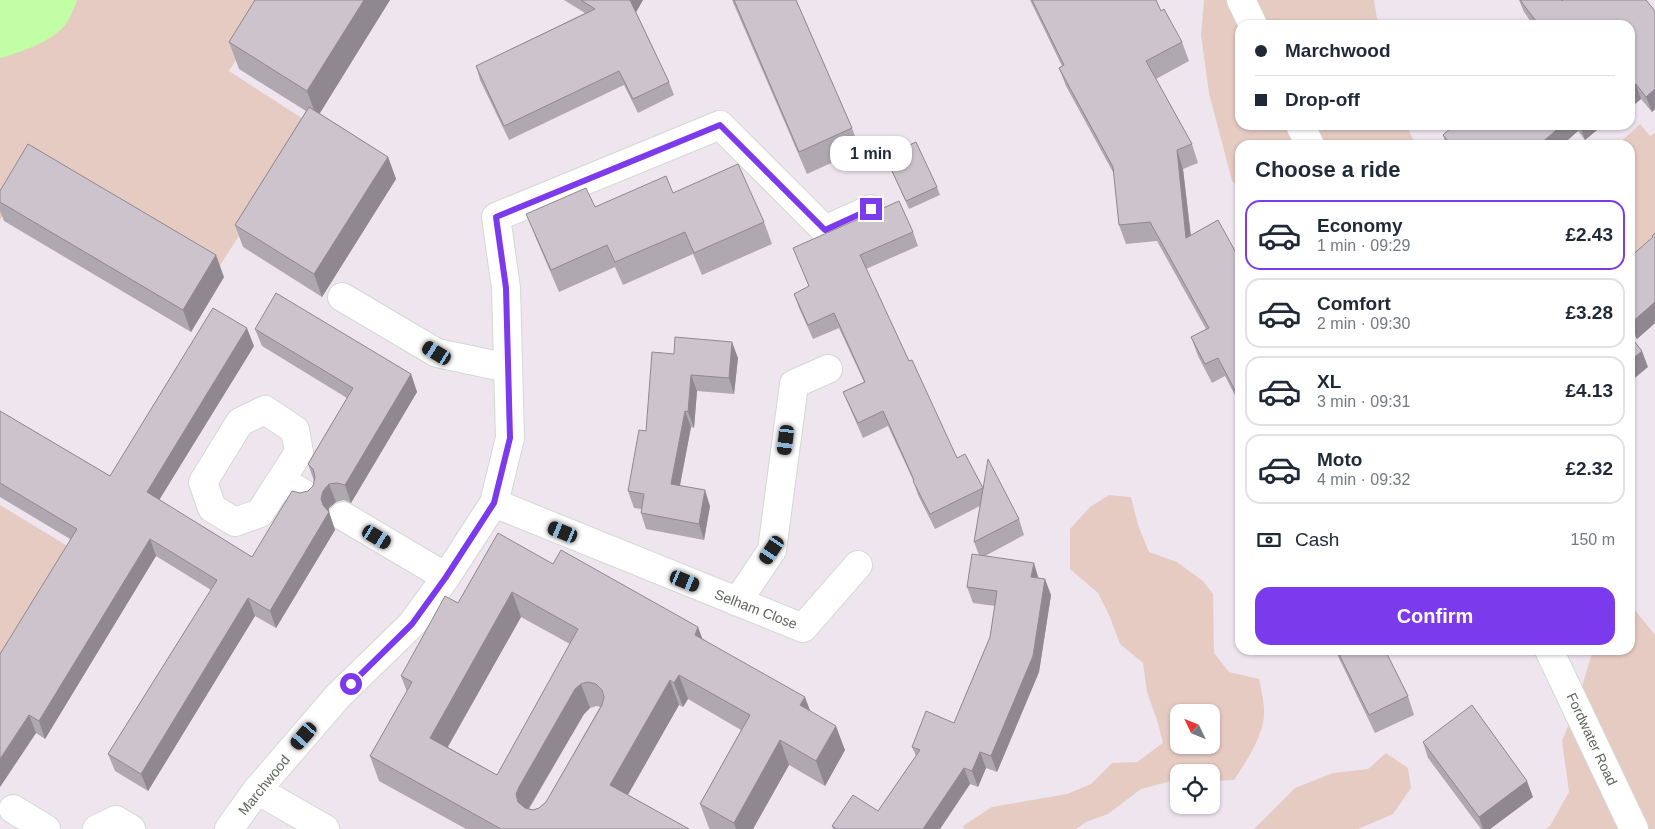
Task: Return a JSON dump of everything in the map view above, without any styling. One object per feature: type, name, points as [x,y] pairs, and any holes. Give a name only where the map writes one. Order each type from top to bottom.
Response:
[{"type":"street","points":[[1241,0],[1251,20]]},
{"type":"street","name":"Marchwood","points":[[229,829],[258,790],[338,696],[412,624],[446,577],[494,503],[510,438],[506,288],[496,217],[720,125],[825,230],[871,209]]},
{"type":"street","points":[[342,297],[437,353],[508,368]]},
{"type":"street","points":[[737,602],[772,550],[794,384],[828,369]]},
{"type":"street","points":[[281,480],[306,495]]},
{"type":"street","name":"Selham Close","points":[[494,503],[803,628],[858,566]]},
{"type":"street","points":[[343,516],[446,577]]},
{"type":"street","name":"Fordwater Road","points":[[1551,655],[1634,829]]},
{"type":"street","points":[[258,790],[324,829]]},
{"type":"street","points":[[14,809],[46,829]]},
{"type":"street","points":[[97,829],[116,820],[131,829]]},
{"type":"shaded area","points":[[0,0],[274,0],[229,71],[311,124],[219,267],[34,158],[0,220]]},
{"type":"shaded area","points":[[0,0],[77,0],[67,22],[60,31],[26,50],[0,58]]},
{"type":"shaded area","points":[[1204,0],[1374,0],[1377,20],[1235,20],[1235,130],[1408,130],[1414,140],[1235,140],[1235,184],[1232,181],[1209,93],[1201,35]]},
{"type":"shaded area","points":[[1640,124],[1650,136],[1655,133],[1655,237],[1635,255],[1635,140],[1622,140]]},
{"type":"shaded area","points":[[1109,495],[1131,497],[1138,525],[1149,552],[1177,562],[1203,581],[1213,594],[1214,653],[1229,672],[1259,679],[1264,712],[1258,738],[1234,780],[1220,781],[1220,764],[1170,764],[1170,781],[1141,789],[1108,814],[1086,822],[1076,829],[964,829],[963,826],[992,807],[1067,794],[1091,784],[1112,763],[1137,762],[1163,743],[1147,692],[1143,663],[1120,644],[1110,617],[1098,593],[1070,569],[1070,529],[1090,507]]},
{"type":"shaded area","points":[[0,505],[74,550],[0,668]]},
{"type":"shaded area","points":[[1635,610],[1655,635],[1655,829],[1545,829],[1550,826],[1569,792],[1562,741],[1576,706],[1591,655],[1635,655]]},
{"type":"shaded area","points":[[1386,753],[1408,768],[1411,788],[1393,814],[1358,829],[1254,829],[1295,788],[1333,773],[1368,769]]},
{"type":"building","points":[[255,0],[364,0],[307,91],[229,42]]},
{"type":"building","points":[[581,0],[630,0],[669,82],[633,99],[619,71],[504,126],[476,66],[595,9]]},
{"type":"building","points":[[734,0],[796,0],[852,128],[799,152]]},
{"type":"building","points":[[1032,0],[1156,0],[1161,11],[1164,9],[1182,42],[1146,61],[1192,144],[1177,150],[1186,238],[1218,220],[1235,251],[1235,390],[1218,358],[1205,364],[1191,337],[1209,328],[1150,222],[1119,225],[1113,167],[1059,68],[1064,65]]},
{"type":"building","points":[[1520,0],[1646,0],[1655,11],[1655,89],[1646,97],[1635,85],[1635,20],[1535,20]]},
{"type":"building","points":[[309,107],[388,157],[314,274],[235,225]]},
{"type":"building","points":[[1448,130],[1556,130],[1545,140],[1447,140],[1443,135]]},
{"type":"building","points":[[916,142],[937,187],[906,201],[885,156]]},
{"type":"building","points":[[28,144],[216,255],[183,310],[0,202],[0,191]]},
{"type":"building","points":[[738,164],[764,222],[694,253],[685,232],[615,262],[607,245],[551,270],[526,214],[586,188],[595,207],[666,176],[673,193]]},
{"type":"building","points":[[899,201],[913,232],[860,255],[909,361],[912,360],[957,458],[965,454],[983,488],[930,514],[913,481],[883,411],[858,423],[843,392],[865,382],[834,313],[808,325],[794,294],[809,286],[793,248]]},
{"type":"building","points":[[1655,233],[1655,302],[1635,320],[1635,253]]},
{"type":"building","points":[[276,293],[411,374],[345,485],[329,484],[323,491],[321,499],[329,512],[270,611],[248,598],[141,774],[108,754],[217,580],[150,539],[39,721],[29,715],[0,759],[0,654],[77,529],[0,483],[0,411],[110,476],[213,308],[247,328],[147,492],[252,557],[292,491],[300,493],[308,491],[313,486],[315,477],[313,469],[308,464],[353,388],[255,329]]},
{"type":"building","points":[[675,337],[732,342],[729,378],[691,375],[688,412],[685,411],[671,484],[705,490],[699,524],[641,513],[644,494],[628,491],[639,430],[646,431],[652,352],[674,354]]},
{"type":"building","points":[[1635,342],[1642,351],[1635,357]]},
{"type":"building","points":[[988,459],[1019,519],[974,542]]},
{"type":"building","points":[[498,533],[553,564],[561,550],[698,627],[695,635],[805,697],[800,705],[836,726],[816,761],[780,740],[734,823],[700,804],[750,715],[679,675],[674,683],[670,680],[610,785],[689,829],[501,829],[370,756],[412,682],[401,676],[445,596],[458,603]],"holes":[[[512,592],[578,629],[497,775],[430,738]],[[588,682],[596,684],[602,690],[604,697],[602,705],[546,802],[533,810],[525,808],[518,802],[516,794],[519,787],[575,689],[581,684]]]},
{"type":"building","points":[[972,554],[1034,563],[1031,577],[1045,579],[1033,656],[991,756],[980,752],[972,771],[964,768],[923,829],[837,829],[832,826],[853,795],[878,811],[920,750],[912,747],[926,711],[954,723],[990,637],[997,591],[967,587]]},
{"type":"building","points":[[1339,655],[1388,655],[1408,696],[1369,715]]},
{"type":"building","points":[[1472,705],[1527,781],[1479,817],[1423,742]]},
{"type":"route","points":[[351,684],[412,624],[446,577],[494,503],[510,438],[506,288],[496,217],[720,125],[825,230],[871,209]]}]
